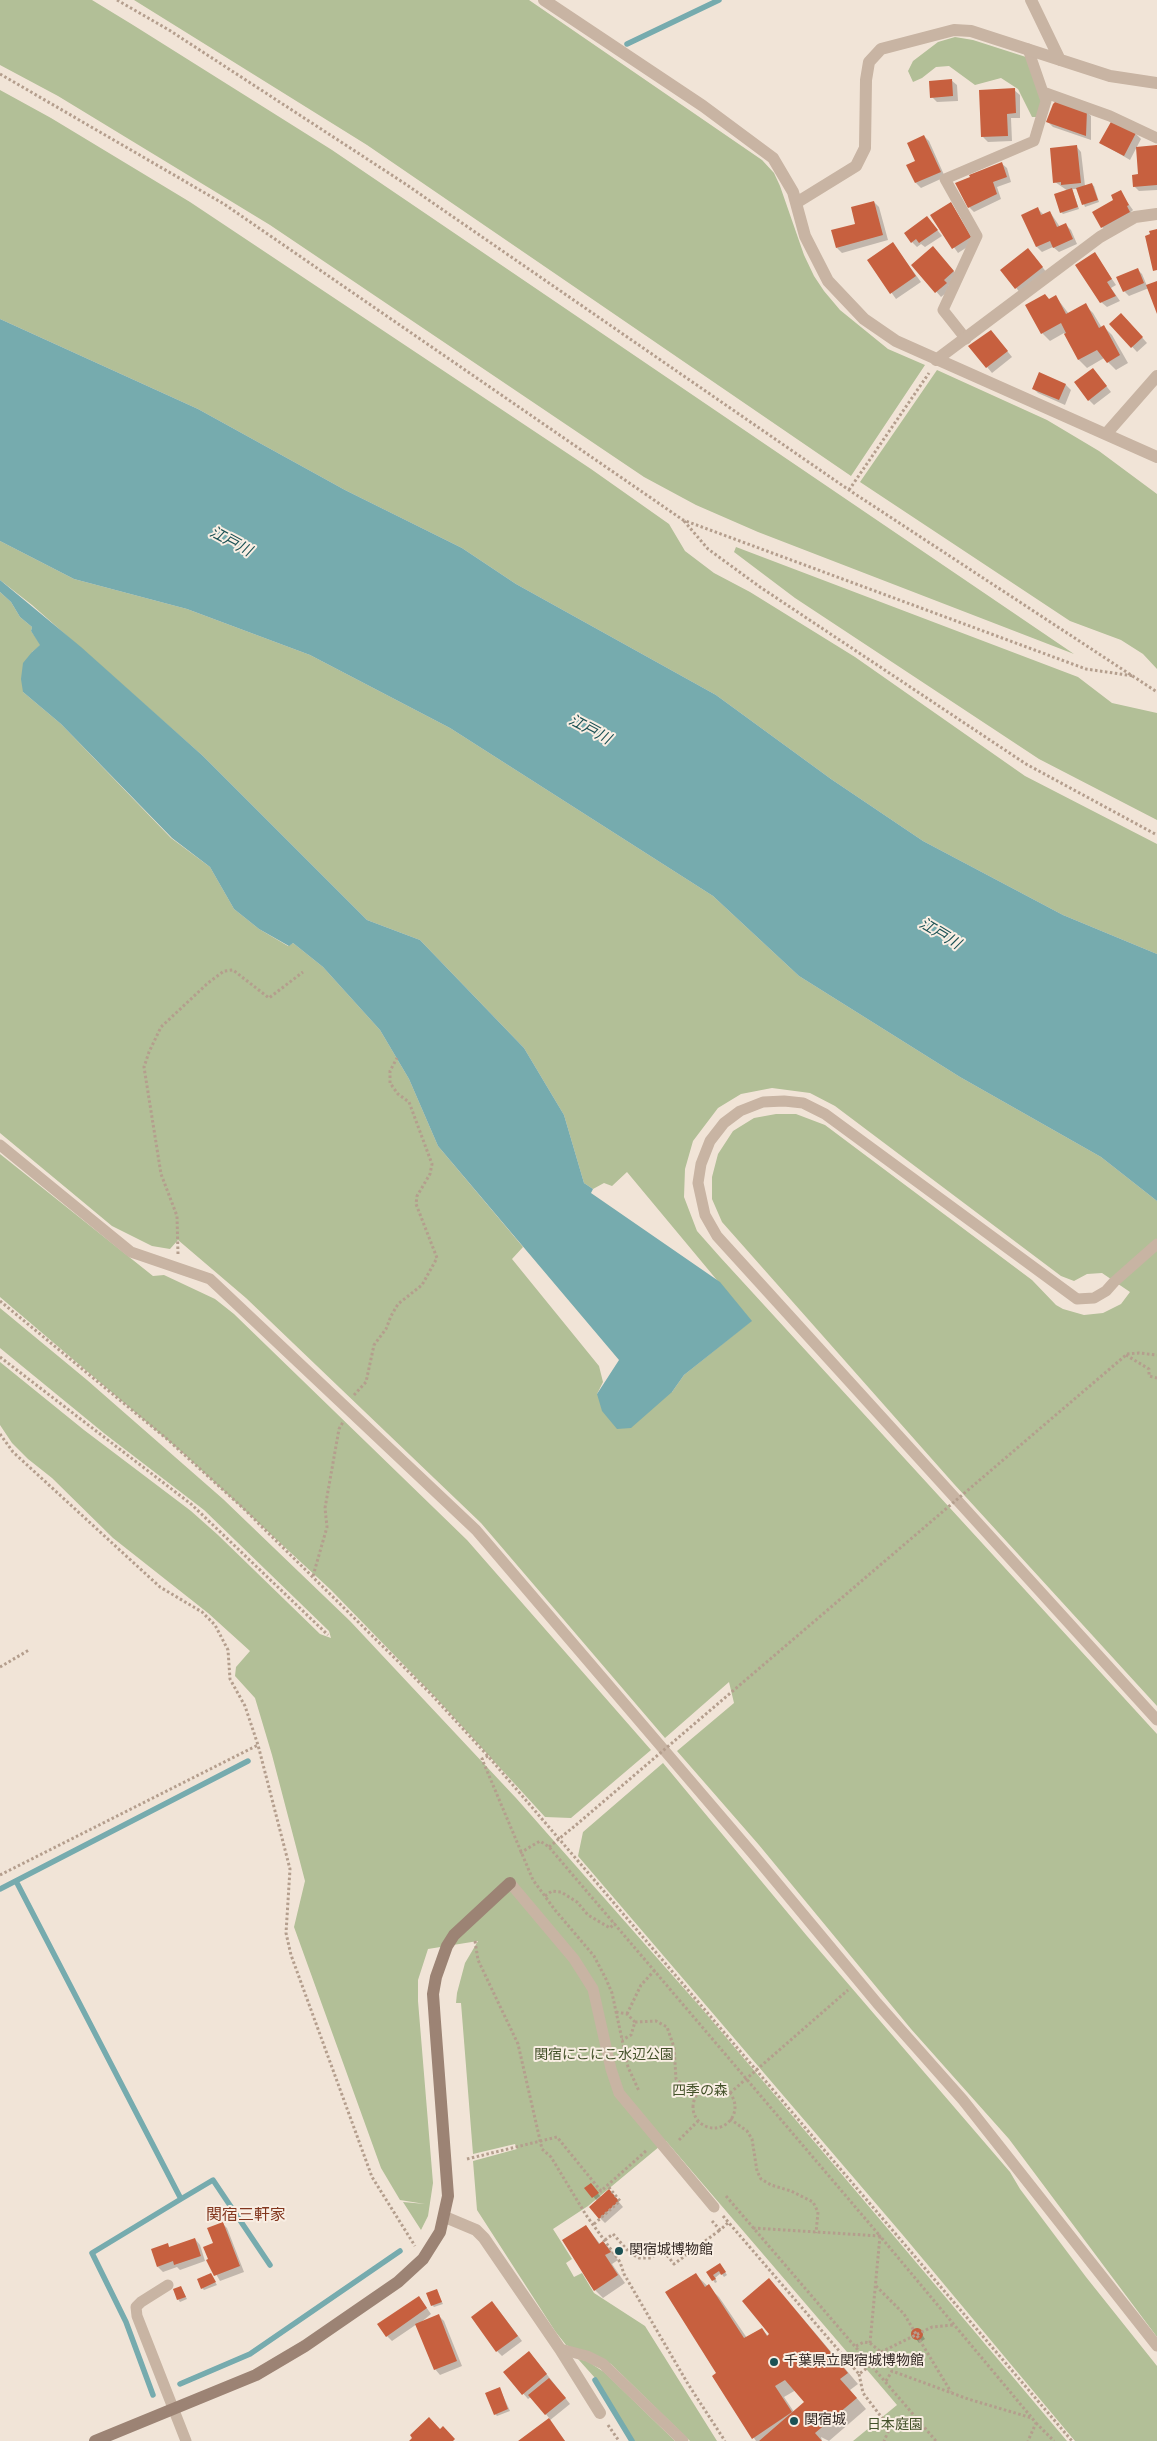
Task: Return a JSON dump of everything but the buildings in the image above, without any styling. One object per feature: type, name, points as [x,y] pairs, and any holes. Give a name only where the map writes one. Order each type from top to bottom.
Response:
[{"type":"street","points":[[544,0],[703,106],[774,158],[793,192],[805,236],[828,281],[864,319],[934,365],[1106,434],[1157,457]]},
{"type":"street","points":[[1031,0],[1060,60]]},
{"type":"street","points":[[796,204],[856,166],[865,148],[866,80],[869,62],[880,49],[954,30],[971,30],[1110,76],[1157,83]]},
{"type":"street","points":[[934,365],[1100,237],[1135,217],[1157,214]]},
{"type":"street","points":[[1106,434],[1157,376]]},
{"type":"street","points":[[95,2441],[256,2375],[305,2346],[398,2282],[423,2259],[440,2232],[445,2217],[448,2196],[433,1994],[436,1977],[447,1946],[454,1935],[510,1883]]},
{"type":"street","points":[[445,2217],[476,2230],[484,2238],[560,2349],[600,2413]]},
{"type":"lane","points":[[966,339],[943,310],[977,236],[945,180],[1034,142],[1046,100],[1028,49]]},
{"type":"lane","points":[[1043,92],[1110,116],[1157,138]]},
{"type":"lane","points":[[1157,1244],[1106,1291],[1094,1298],[1077,1299],[825,1114],[803,1103],[784,1101],[763,1102],[740,1112],[724,1123],[710,1142],[701,1164],[698,1184],[705,1215],[717,1236],[1157,1720]]},
{"type":"lane","points":[[0,1145],[131,1252],[210,1280],[476,1530],[754,1854],[858,1981],[963,2100],[1157,2346]]},
{"type":"lane","points":[[510,1883],[574,1959],[593,1989],[611,2069],[620,2093],[714,2207]]},
{"type":"lane","points":[[168,2285],[140,2302],[136,2307],[137,2316],[186,2441]]},
{"type":"lane","points":[[560,2349],[586,2356],[603,2364],[683,2441]]},
{"type":"path","points":[[116,0],[169,30],[404,183],[849,490],[1157,692]]},
{"type":"path","points":[[0,74],[224,204],[683,520],[1078,666],[1134,676]]},
{"type":"path","points":[[849,490],[934,365]]},
{"type":"path","points":[[683,520],[715,555],[1026,764],[1157,835]]},
{"type":"path","points":[[177,1268],[177,1216],[162,1174],[144,1067],[149,1052],[160,1027],[208,983],[224,971],[233,970],[269,998],[303,972]]},
{"type":"path","points":[[313,1576],[327,1527],[325,1508],[339,1429],[347,1408],[366,1382],[374,1344],[386,1329],[398,1304],[422,1285],[437,1258],[416,1204],[417,1196],[430,1174],[432,1164],[409,1102],[398,1094],[390,1083],[390,1071],[397,1058]]},
{"type":"path","points":[[0,1301],[167,1439],[313,1576],[429,1692],[488,1756],[1072,2441]]},
{"type":"path","points":[[1126,1354],[1149,1369],[1149,1376],[1157,1378]]},
{"type":"path","points":[[549,1847],[1126,1354],[1157,1355]]},
{"type":"path","points":[[0,1357],[191,1504],[328,1635]]},
{"type":"path","points":[[0,1434],[13,1452],[160,1587],[202,1612],[215,1625],[228,1650],[230,1679],[245,1706],[258,1745],[290,1869],[286,1933],[291,1955],[372,2177],[423,2259]]},
{"type":"path","points":[[0,1667],[29,1650]]},
{"type":"path","points":[[0,1875],[258,1745]]},
{"type":"path","points":[[488,1756],[482,1759],[533,1880],[555,1910],[594,1956],[612,1993],[634,2084],[642,2096]]},
{"type":"path","points":[[520,1853],[540,1841],[549,1847],[955,2324],[1032,2418],[1054,2441]]},
{"type":"path","points":[[546,1896],[552,1891],[562,1892],[576,1902],[588,1915],[610,1928],[615,1923]]},
{"type":"path","points":[[475,1941],[478,1960],[518,2044],[542,2149],[550,2157],[620,2262],[624,2274],[688,2384],[725,2441]]},
{"type":"path","points":[[627,2014],[641,1985],[655,1970]]},
{"type":"path","points":[[730,2094],[858,1981]]},
{"type":"path","points":[[616,2012],[627,2014],[635,2022]]},
{"type":"path","points":[[635,2022],[650,2020],[667,2027],[674,2047],[676,2079],[696,2096]]},
{"type":"path","points":[[622,2040],[631,2035],[635,2022]]},
{"type":"path","points":[[712,2086],[725,2089],[730,2094],[734,2106],[730,2119],[725,2124],[711,2128],[698,2121],[693,2109],[696,2096],[700,2091],[712,2086]]},
{"type":"path","points":[[730,2119],[746,2131],[752,2139],[757,2172],[762,2180],[771,2186],[790,2191],[813,2202],[818,2212],[816,2233]]},
{"type":"path","points":[[679,2140],[698,2121]]},
{"type":"path","points":[[674,2133],[685,2146]]},
{"type":"path","points":[[467,2159],[557,2137],[601,2191],[650,2148]]},
{"type":"path","points":[[594,2224],[620,2201],[607,2185]]},
{"type":"path","points":[[724,2193],[936,2441]]},
{"type":"path","points":[[714,2207],[859,2374],[863,2393],[886,2423],[888,2432],[884,2441]]},
{"type":"path","points":[[753,2228],[880,2236]]},
{"type":"path","points":[[606,2240],[613,2234],[630,2253],[639,2258],[651,2258],[662,2249],[674,2264],[720,2230]]},
{"type":"path","points":[[870,2343],[880,2236]]},
{"type":"path","points":[[875,2285],[904,2314],[951,2392]]},
{"type":"path","points":[[881,2352],[938,2325],[955,2324]]},
{"type":"path","points":[[856,2346],[864,2342],[870,2343],[881,2352],[892,2371],[1032,2418]]},
{"type":"path","points":[[859,2374],[871,2365]]},
{"type":"path","points":[[885,2380],[892,2371]]},
{"type":"path","points":[[600,2413],[619,2441]]},
{"type":"path","points":[[1028,2441],[1036,2422]]},
{"type":"green space","points":[[0,0],[92,0],[332,150],[1074,654],[758,532],[696,505],[644,477],[270,225],[58,96],[0,65]]},
{"type":"green space","points":[[134,0],[529,0],[762,160],[774,173],[804,255],[824,291],[840,310],[888,349],[925,365],[851,476],[367,145]]},
{"type":"green space","points":[[955,37],[973,40],[1026,57],[1042,103],[1038,117],[1032,117],[1018,89],[1001,78],[975,85],[949,66],[936,67],[922,78],[913,82],[908,71],[913,61],[938,42]]},
{"type":"green space","points":[[0,90],[51,118],[190,202],[591,469],[669,524],[685,551],[714,573],[750,592],[855,657],[1025,776],[1157,844],[1157,954],[1063,915],[923,841],[831,779],[716,695],[516,584],[462,548],[345,490],[198,409],[0,319]]},
{"type":"green space","points":[[937,370],[1047,420],[1099,451],[1157,494],[1157,669],[1143,654],[1121,640],[1070,621],[860,482]]},
{"type":"green space","points":[[0,541],[74,579],[187,609],[310,655],[450,728],[713,896],[799,976],[960,1077],[1101,1157],[1157,1201],[1157,1706],[954,1484],[722,1222],[712,1199],[712,1177],[718,1154],[733,1131],[754,1118],[776,1114],[796,1114],[825,1125],[1032,1280],[1056,1305],[1063,1309],[1084,1315],[1103,1313],[1121,1304],[1130,1292],[1102,1273],[1087,1274],[1074,1281],[1061,1276],[835,1106],[810,1093],[772,1088],[741,1094],[718,1108],[693,1141],[685,1169],[684,1197],[697,1231],[1157,1734],[1157,2337],[1009,2139],[911,2029],[759,1845],[677,1751],[734,1703],[729,1682],[665,1738],[481,1523],[246,1298],[178,1240],[170,1249],[152,1246],[112,1226],[0,1133],[0,592],[11,602],[20,617],[32,627],[31,631],[41,645],[32,652],[23,692],[61,724],[171,838],[210,867],[234,909],[259,929],[288,946],[293,943],[323,967],[380,1030],[409,1079],[438,1146],[523,1247],[512,1259],[599,1366],[603,1382],[597,1394],[672,1392],[684,1375],[751,1321],[627,1172],[612,1186],[604,1183],[593,1189],[584,1183],[564,1115],[524,1048],[420,940],[367,920],[203,756],[32,605],[0,580]]},
{"type":"green space","points":[[736,547],[1078,677],[1112,703],[1157,713],[1157,820],[1039,759],[795,598],[734,552]]},
{"type":"green space","points":[[0,1154],[153,1276],[164,1275],[215,1299],[234,1314],[467,1540],[651,1750],[571,1818],[545,1817],[437,1699],[331,1590],[184,1454],[0,1297]]},
{"type":"green space","points":[[0,1308],[87,1380],[223,1499],[350,1621],[516,1798],[703,2010],[1067,2441],[853,2441],[897,2405],[862,2364],[859,2366],[666,2141],[588,2206],[553,2229],[572,2259],[566,2263],[574,2277],[582,2273],[594,2293],[645,2326],[717,2441],[690,2441],[611,2364],[566,2345],[477,2210],[473,2161],[517,2149],[515,2144],[473,2154],[461,2003],[456,2003],[465,1963],[478,1941],[428,1949],[418,1980],[418,2001],[433,2183],[428,2216],[421,2230],[403,2202],[425,2204],[400,2200],[381,2168],[294,1927],[305,1881],[255,1698],[235,1676],[236,1667],[250,1651],[208,1613],[113,1538],[52,1478],[28,1459],[12,1443],[0,1425],[0,1362],[84,1430],[191,1511],[320,1634],[331,1638],[329,1631],[204,1510],[105,1434],[0,1348]]},
{"type":"green space","points":[[663,1763],[807,1936],[1010,2172],[1020,2189],[1086,2277],[1157,2366],[1157,2441],[1075,2441],[902,2234],[578,1856],[583,1832]]},
{"type":"green space","points":[[578,2359],[587,2361],[604,2372],[675,2441],[633,2441],[596,2379]]},
{"type":"water","name":"江戸川","points":[[0,319],[198,409],[345,490],[462,548],[516,584],[716,695],[831,779],[923,841],[1063,915],[1157,954],[1157,1201],[1101,1157],[960,1077],[799,976],[713,896],[450,728],[310,655],[187,609],[74,579],[0,541]]},
{"type":"water","points":[[0,580],[81,647],[203,756],[367,920],[420,940],[524,1048],[564,1115],[584,1183],[593,1189],[591,1193],[720,1282],[752,1321],[684,1375],[672,1392],[631,1428],[617,1429],[602,1411],[597,1394],[619,1360],[438,1146],[409,1079],[380,1030],[323,967],[293,943],[289,946],[259,929],[234,909],[210,867],[172,838],[61,724],[23,692],[21,679],[23,663],[40,645],[31,631],[32,627],[20,617],[11,602],[0,592]]},
{"type":"waterway","points":[[627,44],[719,0]]},
{"type":"waterway","points":[[0,1889],[248,1761]]},
{"type":"waterway","points":[[16,1881],[181,2199],[92,2253],[126,2322],[153,2395]]},
{"type":"waterway","points":[[181,2199],[213,2180],[270,2265]]},
{"type":"waterway","points":[[180,2384],[250,2354],[400,2251]]},
{"type":"waterway","points":[[595,2380],[632,2441]]},
{"type":"place","name":"関宿城博物館","points":[[619,2251]]},
{"type":"place","name":"千葉県立関宿城博物館","points":[[774,2362]]},
{"type":"place","name":"関宿城","points":[[794,2421]]},
{"type":"district","name":"関宿三軒家","points":[[246,2217]]},
{"type":"park label","name":"関宿にこにこ水辺公園","points":[[604,2056]]},
{"type":"park label","name":"四季の森","points":[[700,2092]]},
{"type":"park label","name":"日本庭園","points":[[895,2426]]}]
